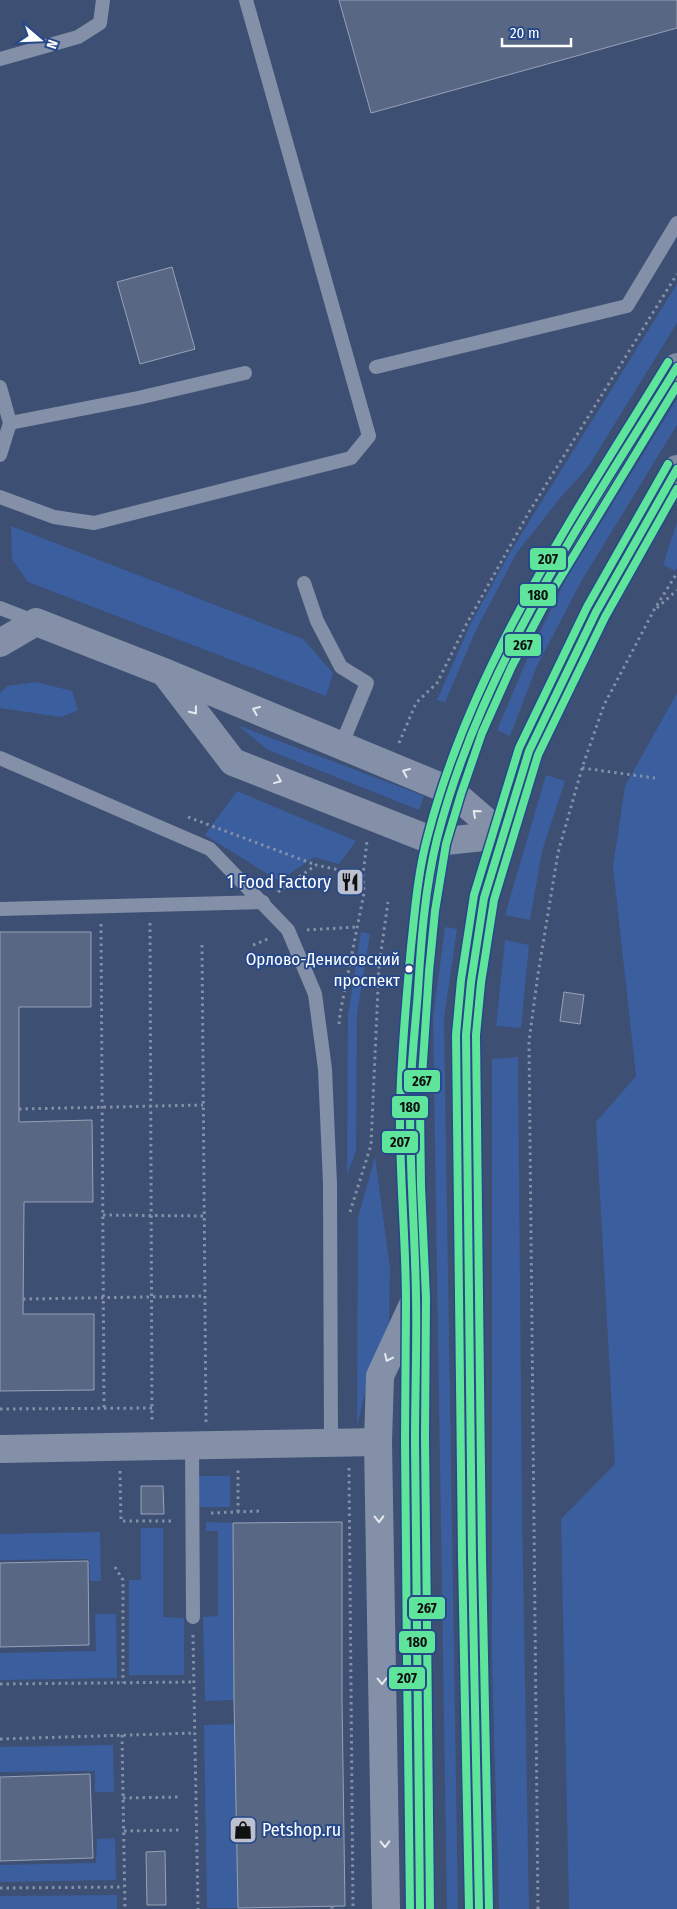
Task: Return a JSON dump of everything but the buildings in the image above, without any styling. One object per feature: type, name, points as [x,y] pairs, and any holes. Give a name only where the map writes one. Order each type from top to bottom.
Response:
[{"type":"main road","points":[[420,1909],[416,1298],[410,1107],[422,945],[436,842],[451,791],[473,729],[520,628],[542,588],[677,368]]},
{"type":"main road","points":[[479,1909],[472,1557],[466,1035],[471,982],[483,907],[502,835],[529,751],[562,679],[596,612],[677,469]]},
{"type":"street","points":[[0,642],[36,622],[164,672],[451,791],[502,835]]},
{"type":"street","points":[[164,672],[233,762],[436,842],[502,835]]},
{"type":"street","points":[[386,1909],[378,1442],[380,1376],[416,1298]]},
{"type":"street","points":[[0,1449],[120,1447],[199,1438],[340,1443],[378,1442]]},
{"type":"lane","points":[[1,56],[78,37],[100,22],[103,0]]},
{"type":"lane","points":[[0,498],[54,517],[94,523],[352,458],[369,436],[246,0]]},
{"type":"lane","points":[[376,367],[627,306],[677,223]]},
{"type":"lane","points":[[10,423],[138,398],[244,373]]},
{"type":"lane","points":[[0,388],[10,423],[0,455]]},
{"type":"lane","points":[[304,583],[317,621],[341,667],[368,683],[341,746]]},
{"type":"lane","points":[[0,608],[36,622]]},
{"type":"lane","points":[[0,758],[210,849],[288,930],[315,994],[325,1069],[340,1443]]},
{"type":"lane","points":[[0,909],[262,902]]},
{"type":"lane","points":[[193,1617],[187,1517],[199,1438]]},
{"type":"path","points":[[390,765],[416,703],[437,683],[466,625],[530,512],[677,274]]},
{"type":"path","points":[[538,1909],[530,1041],[538,974],[558,853],[582,768],[604,705],[654,610],[677,573]]},
{"type":"path","points":[[654,610],[677,590]]},
{"type":"path","points":[[582,768],[655,778]]},
{"type":"path","points":[[339,1033],[340,1014],[364,894],[365,851],[372,818]]},
{"type":"path","points":[[262,902],[316,865],[363,875]]},
{"type":"path","points":[[347,1220],[372,1145],[379,966],[388,902]]},
{"type":"path","points":[[150,905],[152,1424]]},
{"type":"path","points":[[101,906],[104,1408]]},
{"type":"path","points":[[199,1438],[205,1296],[202,945]]},
{"type":"path","points":[[19,1109],[204,1105]]},
{"type":"path","points":[[103,1216],[205,1216]]},
{"type":"path","points":[[23,1299],[205,1296]]},
{"type":"path","points":[[0,1409],[152,1408]]},
{"type":"path","points":[[340,1443],[353,1909]]},
{"type":"path","points":[[120,1447],[121,1521],[260,1512]]},
{"type":"path","points":[[238,1467],[238,1512]]},
{"type":"path","points":[[115,1567],[123,1580],[123,1683]]},
{"type":"path","points":[[193,1617],[198,1909]]},
{"type":"path","points":[[0,1684],[194,1682]]},
{"type":"path","points":[[0,1738],[195,1733]]},
{"type":"path","points":[[122,1735],[125,1909]]},
{"type":"path","points":[[123,1798],[180,1797]]},
{"type":"path","points":[[124,1831],[181,1830]]},
{"type":"path","points":[[0,1888],[124,1887]]},
{"type":"shaded area","points":[[677,284],[677,323],[588,467],[560,498],[516,554],[477,628],[445,702],[437,700],[470,625],[509,554]]},
{"type":"shaded area","points":[[677,399],[677,425],[582,580],[536,668],[510,736],[497,730],[531,650],[566,579]]},
{"type":"shaded area","points":[[677,522],[677,568],[675,571],[663,565]]},
{"type":"shaded area","points":[[11,526],[303,639],[333,673],[326,696],[28,582],[12,559]]},
{"type":"shaded area","points":[[36,682],[72,691],[78,710],[61,717],[0,708],[0,693],[7,686]]},
{"type":"shaded area","points":[[677,693],[677,1909],[569,1909],[561,1519],[615,1464],[596,1122],[636,1076],[613,867],[625,786]]},
{"type":"shaded area","points":[[237,725],[424,796],[419,810],[268,750]]},
{"type":"shaded area","points":[[546,775],[565,781],[542,851],[530,920],[505,915]]},
{"type":"shaded area","points":[[237,791],[356,841],[339,864],[314,857],[279,881],[205,835]]},
{"type":"shaded area","points":[[445,927],[457,929],[444,1019],[458,1909],[447,1909],[433,1018]]},
{"type":"shaded area","points":[[361,932],[370,934],[357,1014],[356,1151],[347,1175],[348,1015]]},
{"type":"shaded area","points":[[505,940],[529,945],[521,1028],[496,1026]]},
{"type":"shaded area","points":[[518,1057],[522,1514],[529,1909],[499,1909],[492,1658],[492,1059]]},
{"type":"shaded area","points":[[375,1157],[390,1268],[389,1322],[366,1388],[357,1427],[358,1218]]},
{"type":"shaded area","points":[[199,1476],[230,1476],[230,1507],[199,1507]]},
{"type":"shaded area","points":[[206,1522],[233,1523],[234,1700],[205,1701],[203,1617],[218,1616],[218,1531],[206,1531]]},
{"type":"shaded area","points":[[141,1528],[163,1528],[163,1617],[184,1618],[184,1675],[129,1675],[129,1580],[141,1580]]},
{"type":"shaded area","points":[[100,1532],[101,1581],[90,1581],[89,1559],[0,1560],[0,1534]]},
{"type":"shaded area","points":[[95,1614],[116,1614],[117,1678],[0,1680],[0,1653],[96,1651]]},
{"type":"shaded area","points":[[235,1724],[238,1908],[207,1908],[204,1725]]},
{"type":"shaded area","points":[[113,1745],[114,1792],[95,1792],[95,1771],[0,1772],[0,1747]]},
{"type":"shaded area","points":[[115,1838],[116,1880],[0,1882],[0,1865],[96,1863],[97,1839]]},
{"type":"shaded area","points":[[117,1895],[117,1909],[0,1909],[0,1896]]},
{"type":"transit line","name":"207","points":[[410,1909],[406,1616],[406,1279],[400,1109],[401,1068],[419,877],[428,835],[447,771],[499,649],[563,532],[668,362]]},
{"type":"transit line","name":"180","points":[[420,1909],[416,1617],[416,1315],[410,1111],[424,915],[429,876],[437,839],[456,775],[480,713],[508,653],[572,537],[677,367]]},
{"type":"transit line","name":"267","points":[[430,1909],[425,1438],[426,1298],[420,1107],[435,911],[446,844],[461,794],[482,733],[512,666],[551,593],[677,386]]},
{"type":"transit line","name":"207","points":[[469,1909],[462,1557],[456,1035],[461,980],[474,895],[519,748],[587,607],[668,464]]},
{"type":"transit line","name":"180","points":[[479,1909],[472,1557],[466,1035],[471,982],[484,898],[529,751],[596,612],[677,469]]},
{"type":"transit line","name":"267","points":[[489,1909],[482,1557],[476,1035],[481,983],[494,900],[538,755],[605,617],[677,489]]},
{"type":"place","name":"1 Food Factory","points":[[350,882]]},
{"type":"place","name":"Орлово-Денисовский проспект","points":[[409,969]]},
{"type":"place","name":"Petshop.ru","points":[[243,1830]]}]
